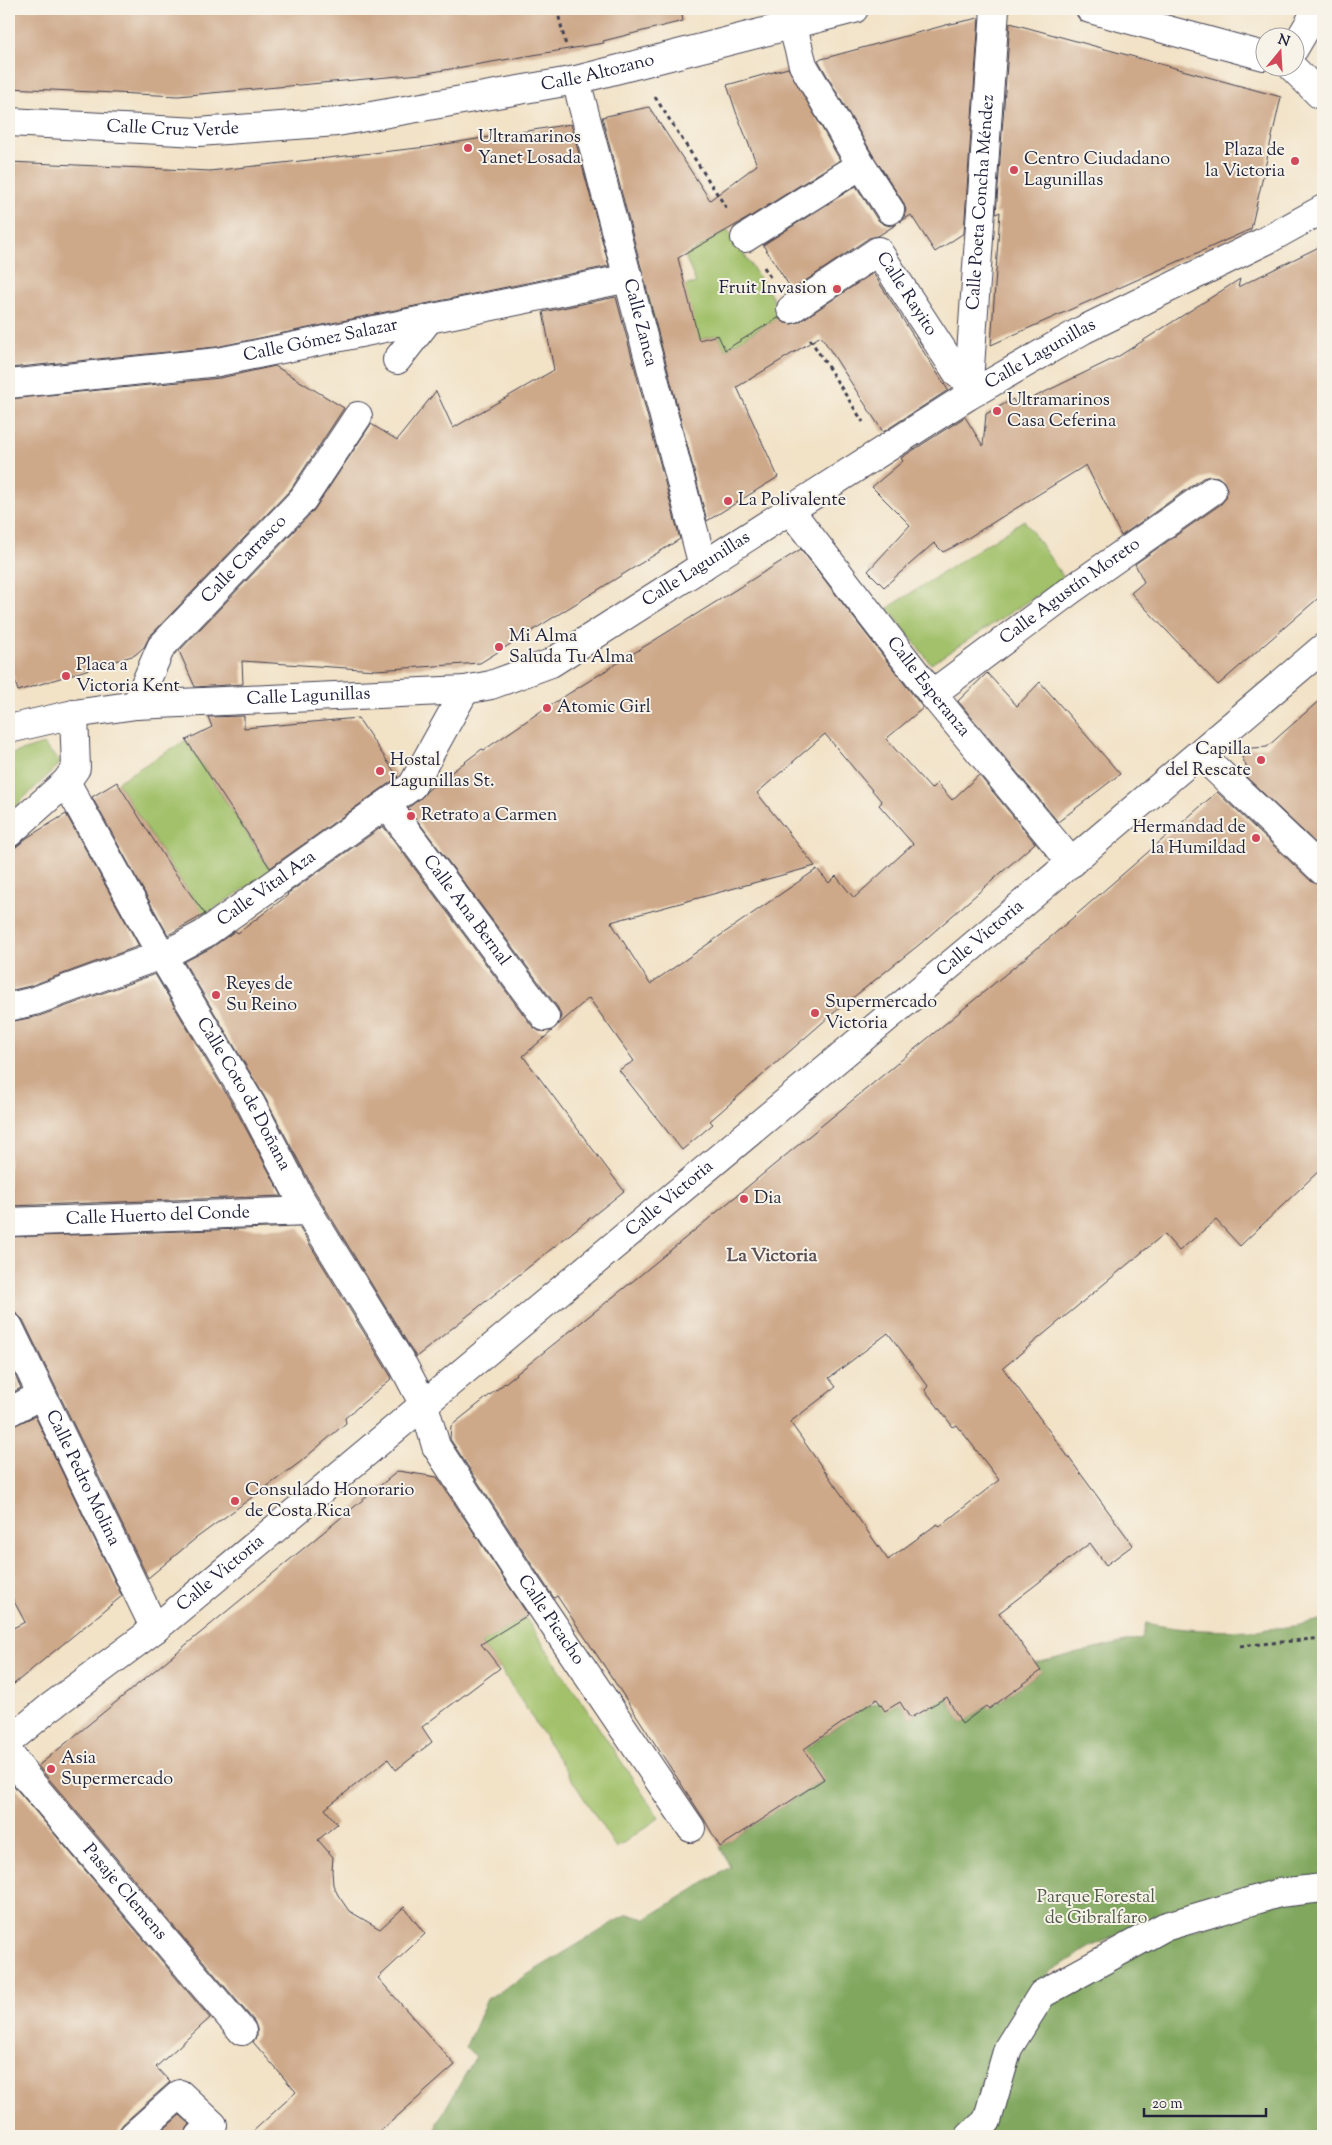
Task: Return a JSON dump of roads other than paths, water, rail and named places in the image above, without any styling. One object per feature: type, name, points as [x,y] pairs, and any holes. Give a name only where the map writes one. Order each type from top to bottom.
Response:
[{"type":"street","name":"Calle Altozano","points":[[337,122],[576,80],[854,9]]},
{"type":"street","name":"Calle Poeta Concha Méndez","points":[[963,385],[995,9]]},
{"type":"street","points":[[1090,9],[1254,53]]},
{"type":"street","points":[[1304,32],[1311,20],[1314,9]]},
{"type":"street","points":[[792,24],[803,65],[861,165],[890,210]]},
{"type":"street","points":[[1303,78],[1323,96]]},
{"type":"street","name":"Calle Zanca","points":[[576,80],[703,566]]},
{"type":"street","name":"Calle Cruz Verde","points":[[9,122],[198,132],[337,122]]},
{"type":"street","points":[[745,238],[861,165]]},
{"type":"street","name":"Calle Lagunillas","points":[[9,729],[74,714],[136,705],[465,690],[491,685],[551,663],[789,509],[963,385],[1083,330],[1268,239],[1323,209]]},
{"type":"street","name":"Calle Rayito","points":[[791,309],[878,251],[963,385]]},
{"type":"street","name":"Calle Gómez Salazar","points":[[9,384],[218,362],[629,278]]},
{"type":"street","points":[[397,360],[429,319]]},
{"type":"street","name":"Calle Carrasco","points":[[136,705],[161,647],[303,500],[358,416]]},
{"type":"street","name":"Calle Agustín Moreto","points":[[932,694],[1071,590],[1212,490]]},
{"type":"street","name":"Calle Esperanza","points":[[789,509],[932,694],[1072,863]]},
{"type":"street","name":"Calle Victoria","points":[[9,1741],[49,1708],[155,1629],[1072,863],[1323,648]]},
{"type":"street","name":"Calle Vital Aza","points":[[9,1007],[34,1001],[161,954],[204,934],[412,786],[465,690]]},
{"type":"street","points":[[9,833],[66,782],[76,768],[74,714]]},
{"type":"street","points":[[1200,754],[1323,871]]},
{"type":"street","name":"Calle Coto de Doñana","points":[[66,782],[161,954],[251,1104],[307,1211],[404,1368],[424,1405]]},
{"type":"street","name":"Calle Ana Bernal","points":[[387,805],[545,1018]]},
{"type":"street","name":"Calle Huerto del Conde","points":[[9,1222],[307,1211]]},
{"type":"street","name":"Calle Pedro Molina","points":[[9,1327],[155,1629]]},
{"type":"street","points":[[9,1412],[41,1395]]},
{"type":"street","name":"Calle Picacho","points":[[424,1405],[436,1446],[518,1574],[690,1828]]},
{"type":"street","name":"Pasaje Clemens","points":[[9,1753],[27,1778],[242,2031]]},
{"type":"street","points":[[970,2136],[987,2121],[1008,2048],[1042,1994],[1164,1927],[1279,1893],[1323,1888]]},
{"type":"street","points":[[132,2136],[180,2094],[213,2125],[200,2136]]},
{"type":"place","name":"Ultramarinos Yanet Losada","points":[[468,148]]},
{"type":"place","name":"Plaza de la Victoria","points":[[1295,161]]},
{"type":"place","name":"Centro Ciudadano Lagunillas","points":[[1014,170]]},
{"type":"place","name":"Fruit Invasion","points":[[837,289]]},
{"type":"place","name":"Ultramarinos Casa Ceferina","points":[[997,411]]},
{"type":"place","name":"La Polivalente","points":[[728,501]]},
{"type":"place","name":"Mi Alma Saluda Tu Alma","points":[[499,647]]},
{"type":"place","name":"Placa a Victoria Kent","points":[[66,676]]},
{"type":"place","name":"Atomic Girl","points":[[547,708]]},
{"type":"place","name":"Capilla del Rescate","points":[[1261,760]]},
{"type":"place","name":"Hostal Lagunillas St.","points":[[380,771]]},
{"type":"place","name":"Retrato a Carmen","points":[[411,816]]},
{"type":"place","name":"Hermandad de la Humildad","points":[[1256,838]]},
{"type":"place","name":"Reyes de Su Reino","points":[[216,995]]},
{"type":"place","name":"Supermercado Victoria","points":[[815,1013]]},
{"type":"place","name":"Dia","points":[[744,1199]]},
{"type":"place","name":"Consulado Honorario de Costa Rica","points":[[235,1501]]},
{"type":"place","name":"Asia Supermercado","points":[[51,1769]]},
{"type":"district","name":"La Victoria","points":[[772,1256]]},
{"type":"park label","name":"Parque Forestal de Gibralfaro","points":[[1096,1908]]}]
